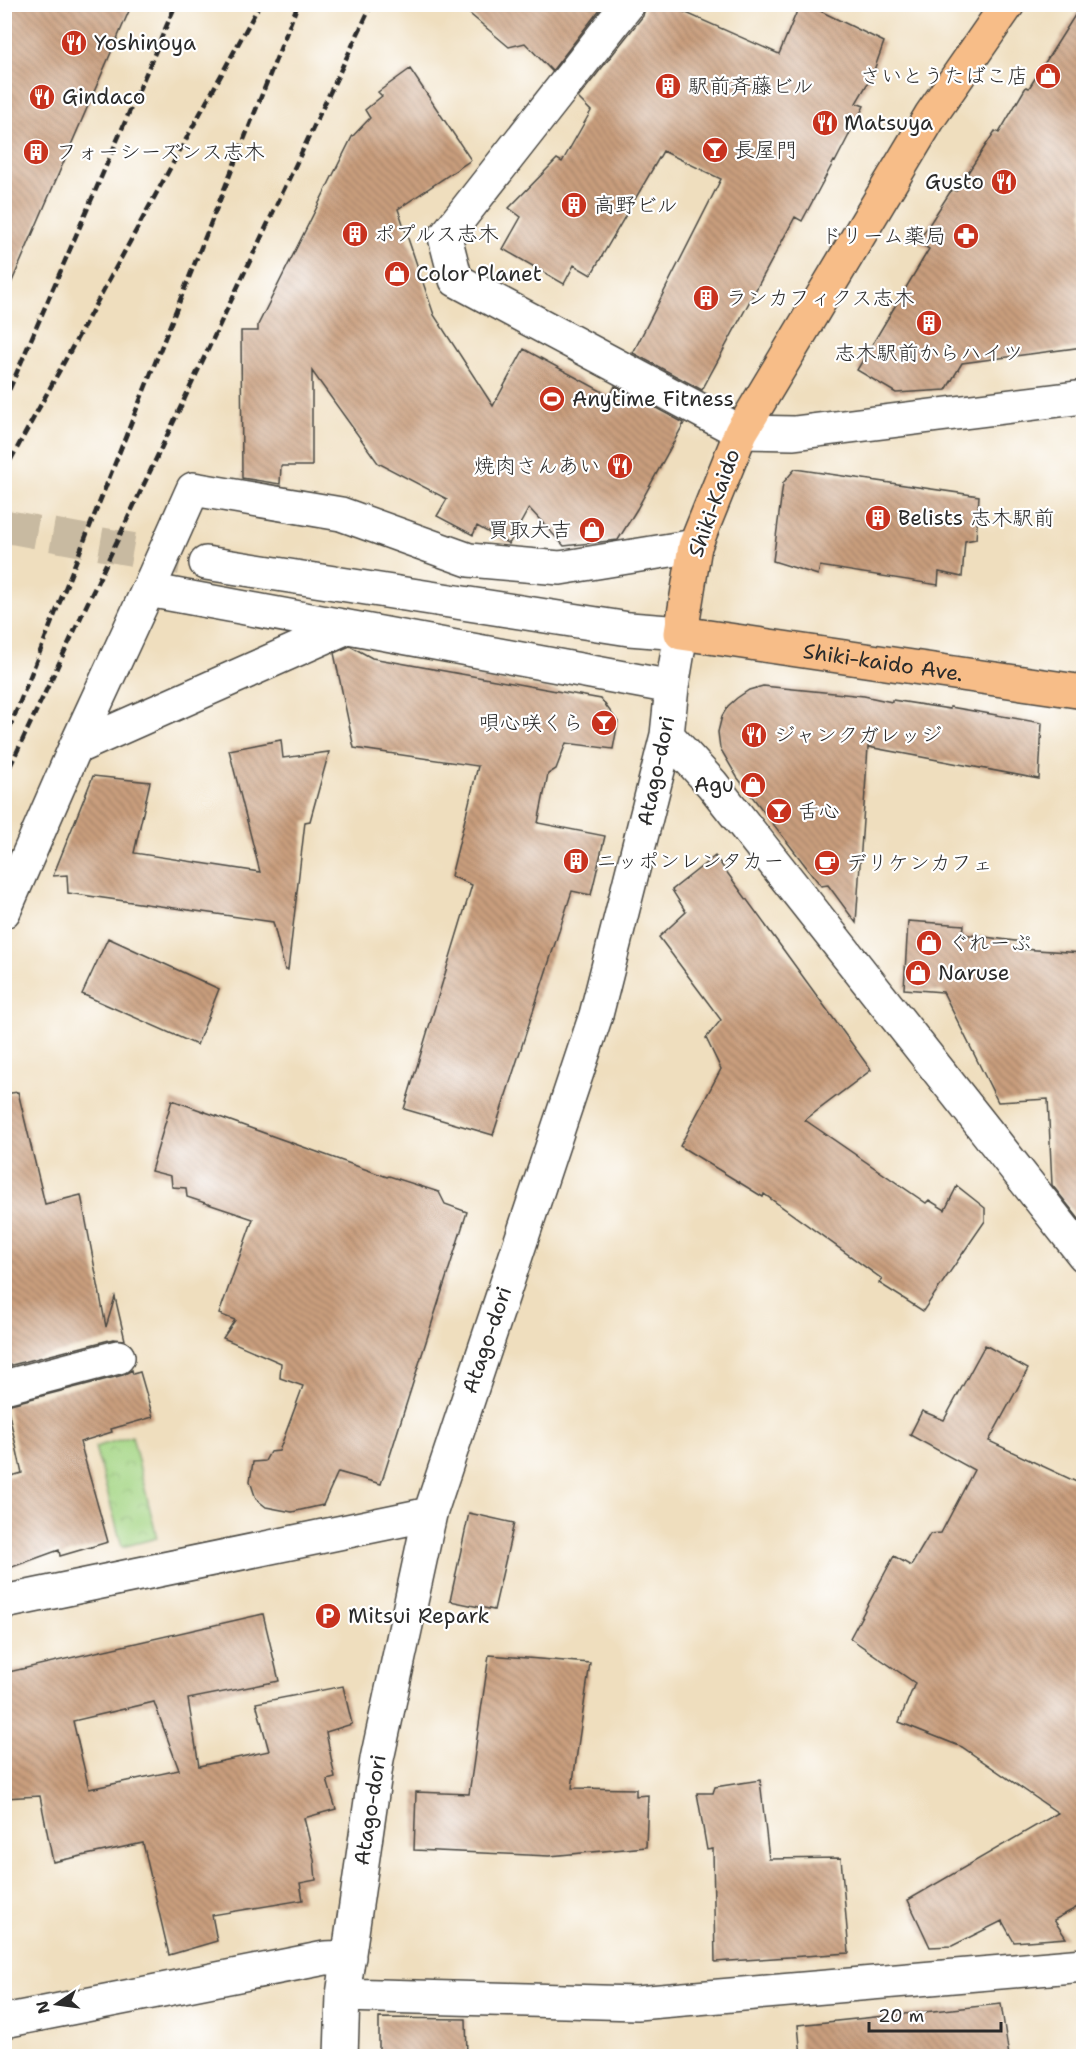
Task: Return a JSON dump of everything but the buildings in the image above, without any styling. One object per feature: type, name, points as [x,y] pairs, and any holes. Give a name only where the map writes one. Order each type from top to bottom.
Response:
[{"type":"main road","name":"Shiki-Kaido","points":[[681,633],[695,546],[741,432],[931,115],[1008,4]]},
{"type":"main road","name":"Shiki-kaido Ave.","points":[[681,633],[1083,692]]},
{"type":"street","points":[[628,4],[446,237],[456,280],[741,432],[794,434],[1083,397]]},
{"type":"street","points":[[4,911],[75,748],[193,489],[341,514],[469,560],[560,568],[695,546]]},
{"type":"street","points":[[206,563],[629,628],[681,633]]},
{"type":"street","points":[[148,590],[672,687]]},
{"type":"street","points":[[75,748],[345,628]]},
{"type":"street","name":"Atago-dori","points":[[341,2056],[343,1995],[377,1759],[430,1514],[596,1016],[668,735],[672,687],[681,633]]},
{"type":"street","points":[[668,735],[712,784],[1083,1255]]},
{"type":"street","points":[[4,1387],[118,1357]]},
{"type":"street","points":[[4,1602],[430,1514]]},
{"type":"street","points":[[4,2021],[325,1958],[349,1957]]},
{"type":"street","points":[[343,1995],[637,2003],[1083,1965]]},
{"type":"green space","points":[[132,1436],[157,1538],[122,1547],[95,1447]]},
{"type":"tunnel","points":[[4,526],[206,563]]},
{"type":"railway","points":[[4,402],[176,4]]},
{"type":"railway","points":[[4,472],[260,4]]},
{"type":"railway","points":[[4,742],[298,4]]},
{"type":"railway","points":[[4,779],[372,4]]},
{"type":"place","name":"Yoshinoya","points":[[74,43]]},
{"type":"place","name":"さいとうたばこ店","points":[[1048,76]]},
{"type":"place","name":"駅前斉藤ビル","points":[[668,86]]},
{"type":"place","name":"Gindaco","points":[[42,97]]},
{"type":"place","name":"Matsuya","points":[[825,123]]},
{"type":"place","name":"長屋門","points":[[715,150]]},
{"type":"place","name":"フォーシーズンス志木","points":[[36,152]]},
{"type":"place","name":"Gusto","points":[[1004,182]]},
{"type":"place","name":"高野ビル","points":[[574,205]]},
{"type":"place","name":"ポプルス志木","points":[[355,234]]},
{"type":"place","name":"ドリーム薬局","points":[[966,236]]},
{"type":"place","name":"Color Planet","points":[[397,274]]},
{"type":"place","name":"ランカフィクス志木","points":[[706,298]]},
{"type":"place","name":"志木駅前からハイツ","points":[[929,323]]},
{"type":"place","name":"Anytime Fitness","points":[[552,399]]},
{"type":"place","name":"焼肉さんあい","points":[[620,466]]},
{"type":"place","name":"Belists 志木駅前","points":[[878,518]]},
{"type":"place","name":"買取大吉","points":[[592,530]]},
{"type":"place","name":"唄心咲くら","points":[[604,723]]},
{"type":"place","name":"ジャンクガレッジ","points":[[754,735]]},
{"type":"place","name":"Agu","points":[[753,785]]},
{"type":"place","name":"舌心","points":[[779,811]]},
{"type":"place","name":"ニッポンレンタカー","points":[[576,861]]},
{"type":"place","name":"デリケンカフェ","points":[[827,863]]},
{"type":"place","name":"ぐれーぷ","points":[[929,943]]},
{"type":"place","name":"Naruse","points":[[918,973]]},
{"type":"place","name":"Mitsui Repark","points":[[328,1616]]}]
